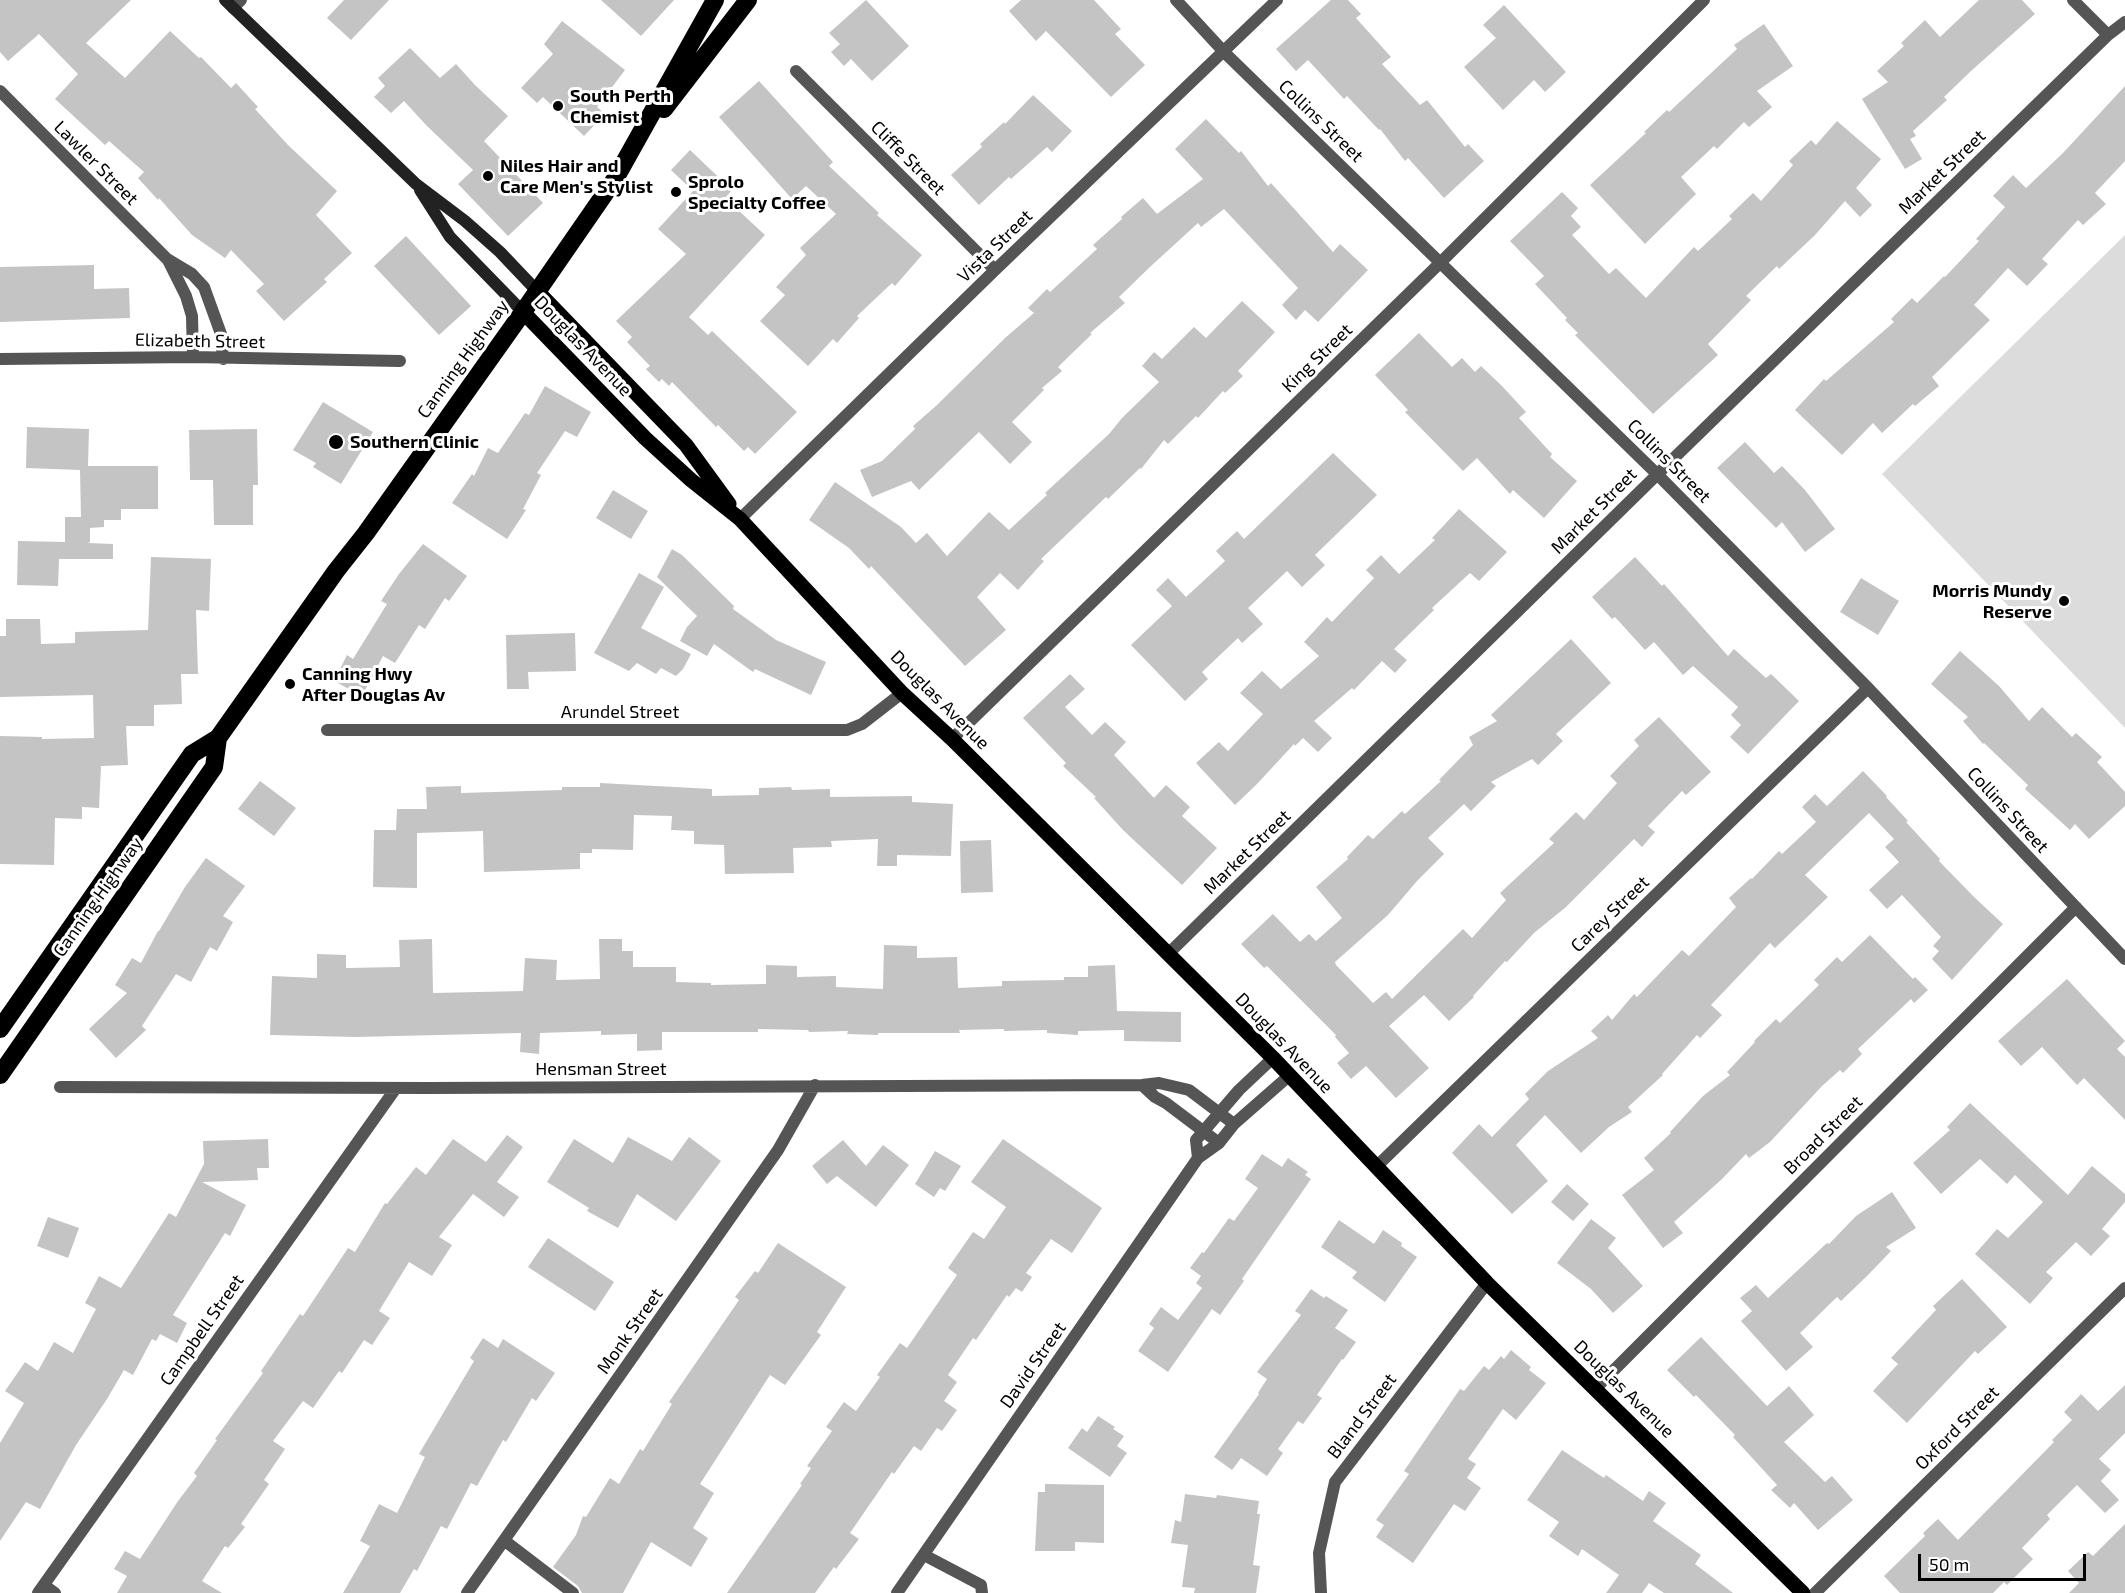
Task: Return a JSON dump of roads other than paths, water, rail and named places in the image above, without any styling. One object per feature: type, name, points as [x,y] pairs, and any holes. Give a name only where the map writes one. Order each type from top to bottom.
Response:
[{"type":"highway","name":"Canning Highway","points":[[0,1029],[192,754],[218,738],[523,312],[615,179],[715,0]]},
{"type":"highway","name":"Canning Highway","points":[[633,149],[748,0]]},
{"type":"highway","name":"Canning Highway","points":[[0,1075],[214,767],[218,738]]},
{"type":"main road","name":"Douglas Avenue","points":[[233,3],[416,184],[465,221],[500,252],[686,445],[740,519],[902,693],[952,739],[1273,1058],[1487,1283],[1803,1593]]},
{"type":"main road","name":"Douglas Avenue","points":[[416,184],[450,237],[645,438],[691,480],[740,519]]},
{"type":"street","name":"Collins Street","points":[[1176,0],[1224,52],[1657,474],[1868,688],[2125,959]]},
{"type":"street","name":"Vista Street","points":[[740,519],[995,270],[1277,0]]},
{"type":"street","name":"King Street","points":[[952,739],[1440,263],[1704,0]]},
{"type":"street","points":[[2073,0],[2109,35]]},
{"type":"street","name":"Market Street","points":[[1168,954],[1657,474],[2125,22]]},
{"type":"street","name":"Cliffe Street","points":[[796,71],[995,270]]},
{"type":"street","name":"Lawler Street","points":[[0,92],[167,259],[192,274],[204,287],[221,334],[224,358]]},
{"type":"street","name":"Lawler Street","points":[[167,259],[186,296],[192,316],[193,357]]},
{"type":"street","name":"Elizabeth Street","points":[[0,359],[193,357],[400,362]]},
{"type":"street","name":"Carey Street","points":[[1377,1166],[1868,688]]},
{"type":"street","name":"Arundel Street","points":[[327,730],[847,730],[862,724],[902,693]]},
{"type":"street","name":"Broad Street","points":[[1596,1388],[2076,907]]},
{"type":"street","name":"David Street","points":[[1198,1158],[1196,1140],[1248,1081],[1273,1058]]},
{"type":"street","name":"David Street","points":[[897,1593],[1198,1158],[1219,1143],[1234,1124],[1290,1076]]},
{"type":"street","name":"Hensman Street","points":[[60,1087],[396,1088],[1142,1085],[1159,1083],[1189,1090],[1234,1124]]},
{"type":"street","name":"Monk Street","points":[[467,1593],[778,1150],[815,1085]]},
{"type":"street","points":[[1142,1085],[1219,1143]]},
{"type":"street","name":"Campbell Street","points":[[41,1589],[396,1088]]},
{"type":"street","name":"Bland Street","points":[[1321,1593],[1319,1553],[1335,1482],[1487,1283]]},
{"type":"street","name":"Oxford Street","points":[[1815,1593],[2125,1288]]},
{"type":"street","points":[[505,1541],[573,1593]]},
{"type":"street","points":[[924,1555],[981,1585],[982,1593]]},
{"type":"street","points":[[41,1589],[55,1593]]},
{"type":"place","name":"South Perth Chemist","points":[[558,106]]},
{"type":"place","name":"Niles Hair and Care Men's Stylist","points":[[488,176]]},
{"type":"place","name":"Sprolo Specialty Coffee","points":[[676,192]]},
{"type":"place","name":"Southern Clinic","points":[[336,442]]},
{"type":"place","name":"Morris Mundy Reserve","points":[[2064,601]]},
{"type":"place","name":"Canning Hwy After Douglas Av","points":[[290,684]]}]
